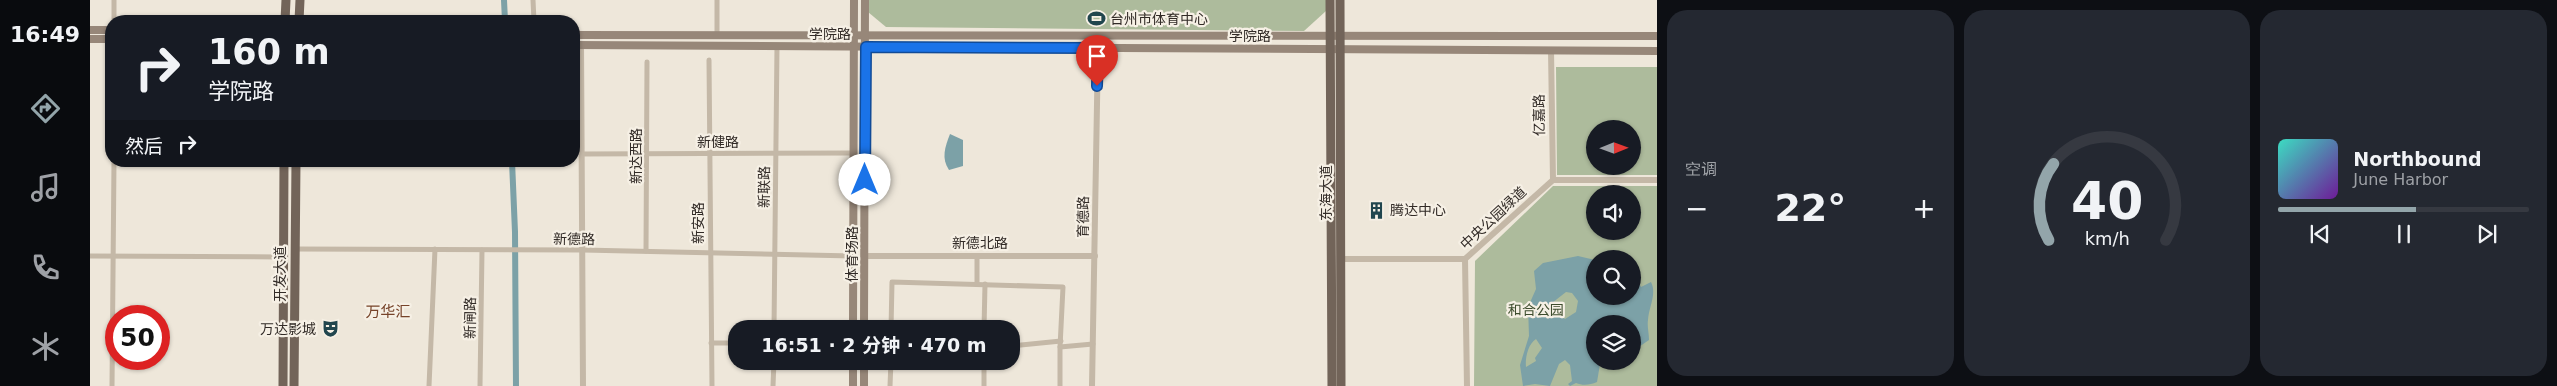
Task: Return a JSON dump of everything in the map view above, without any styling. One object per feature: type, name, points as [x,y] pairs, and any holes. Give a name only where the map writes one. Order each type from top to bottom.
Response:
[{"type":"main road","points":[[285,15],[286,0]]},
{"type":"main road","points":[[299,15],[300,0]]},
{"type":"main road","points":[[853,320],[854,0]]},
{"type":"main road","name":"体育场路","points":[[864,320],[865,0]]},
{"type":"main road","name":"东海大道","points":[[1330,0],[1334,36],[1332,386]]},
{"type":"main road","name":"东海大道","points":[[1334,36],[1340,0]]},
{"type":"main road","points":[[90,30],[105,30]]},
{"type":"main road","name":"学院路","points":[[580,34],[1657,36]]},
{"type":"main road","points":[[90,39],[105,40]]},
{"type":"main road","name":"学院路","points":[[580,45],[1657,51]]},
{"type":"main road","name":"东海大道","points":[[1334,49],[1340,259],[1341,386]]},
{"type":"main road","name":"开发大道","points":[[283,386],[284,167]]},
{"type":"main road","name":"开发大道","points":[[294,386],[296,167]]},
{"type":"main road","points":[[853,370],[853,386]]},
{"type":"main road","points":[[864,370],[864,386]]},
{"type":"street","points":[[114,0],[114,15]]},
{"type":"street","points":[[533,0],[534,15]]},
{"type":"street","points":[[717,0],[717,35]]},
{"type":"street","name":"新联路","points":[[774,320],[777,46]]},
{"type":"street","name":"育德路","points":[[1092,386],[1098,48]]},
{"type":"street","name":"亿嘉路","points":[[1551,50],[1553,180]]},
{"type":"street","name":"新安路","points":[[709,60],[709,253],[712,386]]},
{"type":"street","name":"新达西路","points":[[646,251],[647,62]]},
{"type":"street","points":[[580,110],[582,154],[583,386]]},
{"type":"street","name":"新健路","points":[[582,154],[854,153]]},
{"type":"street","points":[[112,386],[115,256],[114,167]]},
{"type":"street","points":[[1553,180],[1657,180]]},
{"type":"street","name":"中央公园绿道","points":[[1467,386],[1465,259],[1553,180]]},
{"type":"street","name":"新德路","points":[[294,249],[583,250],[853,256]]},
{"type":"street","points":[[429,386],[435,249]]},
{"type":"street","name":"新闸路","points":[[480,386],[482,250]]},
{"type":"street","points":[[90,256],[282,256]]},
{"type":"street","name":"新德北路","points":[[864,256],[1095,256]]},
{"type":"street","points":[[977,256],[977,284]]},
{"type":"street","points":[[1340,259],[1465,259]]},
{"type":"street","points":[[891,320],[892,282],[1063,286],[1060,386]]},
{"type":"street","points":[[984,320],[985,284]]},
{"type":"street","points":[[711,343],[728,343]]},
{"type":"street","points":[[1020,346],[1093,344]]},
{"type":"street","points":[[774,370],[774,386]]},
{"type":"street","points":[[890,386],[891,370]]},
{"type":"street","points":[[984,370],[984,386]]},
{"type":"green space","name":"台州市体育中心","points":[[862,0],[1326,0],[1326,11],[1304,31],[886,27],[862,7]]},
{"type":"green space","points":[[1556,67],[1657,67],[1657,175],[1641,175],[1641,120],[1586,120],[1586,175],[1557,175]]},
{"type":"green space","name":"和合公园","points":[[1553,186],[1586,186],[1586,240],[1641,240],[1641,186],[1657,186],[1657,386],[1474,386],[1475,261]]},
{"type":"water","points":[[950,134],[963,140],[963,166],[949,170],[944,157]]},
{"type":"water","points":[[1578,256],[1586,258],[1586,305],[1641,305],[1641,287],[1651,282],[1653,296],[1648,322],[1649,340],[1641,346],[1641,315],[1586,315],[1586,370],[1599,370],[1597,382],[1586,385],[1576,383],[1570,386],[1568,384],[1572,381],[1570,365],[1565,360],[1559,364],[1550,386],[1535,384],[1523,386],[1520,365],[1529,336],[1528,307],[1536,289],[1534,271],[1543,263]],"holes":[[[1566,292],[1572,293],[1578,301],[1576,312],[1565,319],[1551,310],[1552,303]],[[1536,339],[1542,348],[1535,358],[1536,361],[1526,367],[1528,352],[1533,341]]]},
{"type":"waterway","points":[[504,0],[505,15]]},
{"type":"waterway","points":[[512,167],[515,232],[516,386]]},
{"type":"place","name":"台州市体育中心","points":[[1096,19]]},
{"type":"place","name":"腾达中心","points":[[1376,210]]},
{"type":"place","name":"万达影城","points":[[330,329]]},
{"type":"district","name":"万华汇","points":[[388,312]]},
{"type":"route","points":[[865,180],[866,47],[1098,48],[1097,86]]}]
